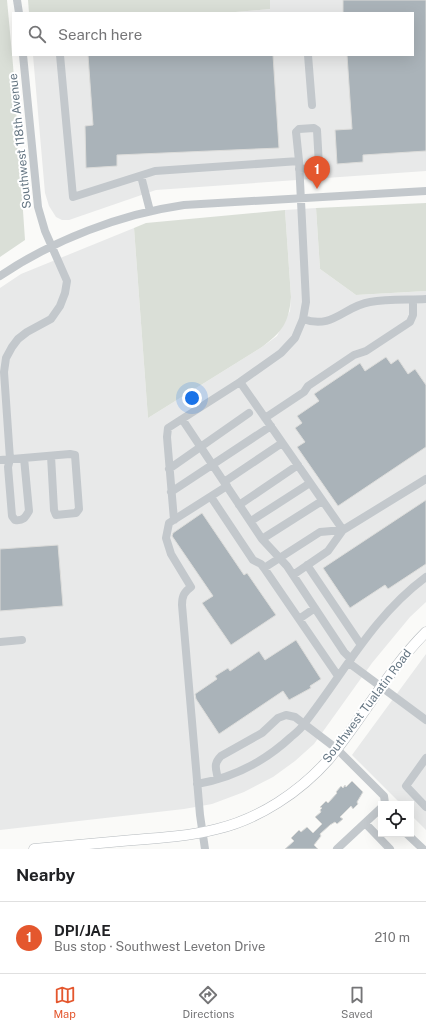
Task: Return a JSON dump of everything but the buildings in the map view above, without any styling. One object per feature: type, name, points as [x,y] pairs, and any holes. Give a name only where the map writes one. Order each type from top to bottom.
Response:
[{"type":"main road","name":"Southwest Tualatin Road","points":[[34,849],[129,845],[202,832],[234,824],[274,805],[302,785],[327,761],[402,658],[426,632]]},
{"type":"street","points":[[17,0],[19,12]]},
{"type":"street","name":"Southwest 118th Avenue","points":[[22,56],[37,200],[42,224],[53,246],[67,281],[65,293],[60,306],[51,319],[27,332],[18,339],[6,358],[4,372],[10,459],[8,467],[12,516],[15,520],[20,521],[25,518],[29,511],[24,458]]},
{"type":"street","points":[[60,56],[73,197],[155,171],[299,165],[318,168],[320,166],[317,130],[314,128],[299,129],[296,132],[299,165],[306,302],[303,319],[295,338],[281,353],[240,382],[168,428],[167,437],[169,469],[174,520]]},
{"type":"street","points":[[308,56],[312,105]]},
{"type":"street","points":[[141,176],[150,211]]},
{"type":"street","points":[[0,276],[24,260],[53,246],[82,234],[150,211],[184,206],[426,191]]},
{"type":"street","points":[[303,319],[313,323],[323,322],[334,319],[356,306],[369,302],[426,299]]},
{"type":"street","points":[[265,418],[304,392],[308,386],[354,355],[366,351],[410,322],[413,315],[412,300]]},
{"type":"street","points":[[240,382],[343,530]]},
{"type":"street","points":[[169,469],[249,413]]},
{"type":"street","points":[[182,419],[251,521],[262,540],[270,550],[280,558],[350,661],[380,688],[426,720]]},
{"type":"street","points":[[171,492],[271,426]]},
{"type":"street","points":[[205,849],[197,784],[182,605],[184,592],[191,587],[171,554],[166,538],[169,523],[211,497],[226,484],[282,443]]},
{"type":"street","points":[[0,460],[70,454],[75,455],[79,509],[76,513],[56,515],[54,510],[51,456]]},
{"type":"street","points":[[240,505],[298,465]]},
{"type":"street","points":[[292,575],[328,551],[343,530],[426,479]]},
{"type":"street","points":[[251,521],[310,483]]},
{"type":"street","points":[[211,497],[253,560],[261,564],[264,568],[338,676]]},
{"type":"street","points":[[262,540],[322,501]]},
{"type":"street","points":[[264,568],[320,532],[343,530]]},
{"type":"street","points":[[307,565],[361,645]]},
{"type":"street","points":[[197,784],[218,779],[248,768],[265,758],[286,742],[304,725],[374,627],[416,584],[426,576]]},
{"type":"street","points":[[300,619],[315,608]]},
{"type":"street","points":[[0,642],[22,640]]},
{"type":"street","points":[[218,779],[215,768],[216,761],[221,756],[262,733],[278,718],[286,715],[295,717],[337,749],[384,796],[385,801]]},
{"type":"street","points":[[426,758],[406,786],[426,807]]},
{"type":"street","points":[[337,849],[378,811]]},
{"type":"street","points":[[365,823],[390,849]]},
{"type":"street","points":[[410,837],[423,849]]},
{"type":"shaded area","points":[[0,0],[7,0],[25,240],[0,257]]},
{"type":"shaded area","points":[[28,0],[270,0],[270,9],[236,12],[29,12]]},
{"type":"shaded area","points":[[270,0],[426,0],[426,171],[156,190],[69,220],[62,220],[56,217],[49,206],[45,193],[33,56],[414,56],[414,12],[236,12],[270,9]]},
{"type":"shaded area","points":[[426,203],[426,291],[356,295],[320,269],[316,208]]},
{"type":"shaded area","points":[[316,208],[320,269],[356,295],[426,291],[426,602],[410,617],[372,663],[314,744],[295,761],[273,777],[244,792],[212,804],[184,809],[0,830],[0,288],[21,274],[134,228],[148,418],[262,347],[277,336],[290,311],[291,297],[285,210]]},
{"type":"shaded area","points":[[285,210],[291,297],[288,314],[283,326],[275,337],[262,347],[148,418],[134,228],[146,223]]},
{"type":"shaded area","points":[[426,654],[426,830],[414,818],[414,801],[398,801],[352,755]]},
{"type":"place","name":"DPI/JAE","points":[[317,189]]}]
